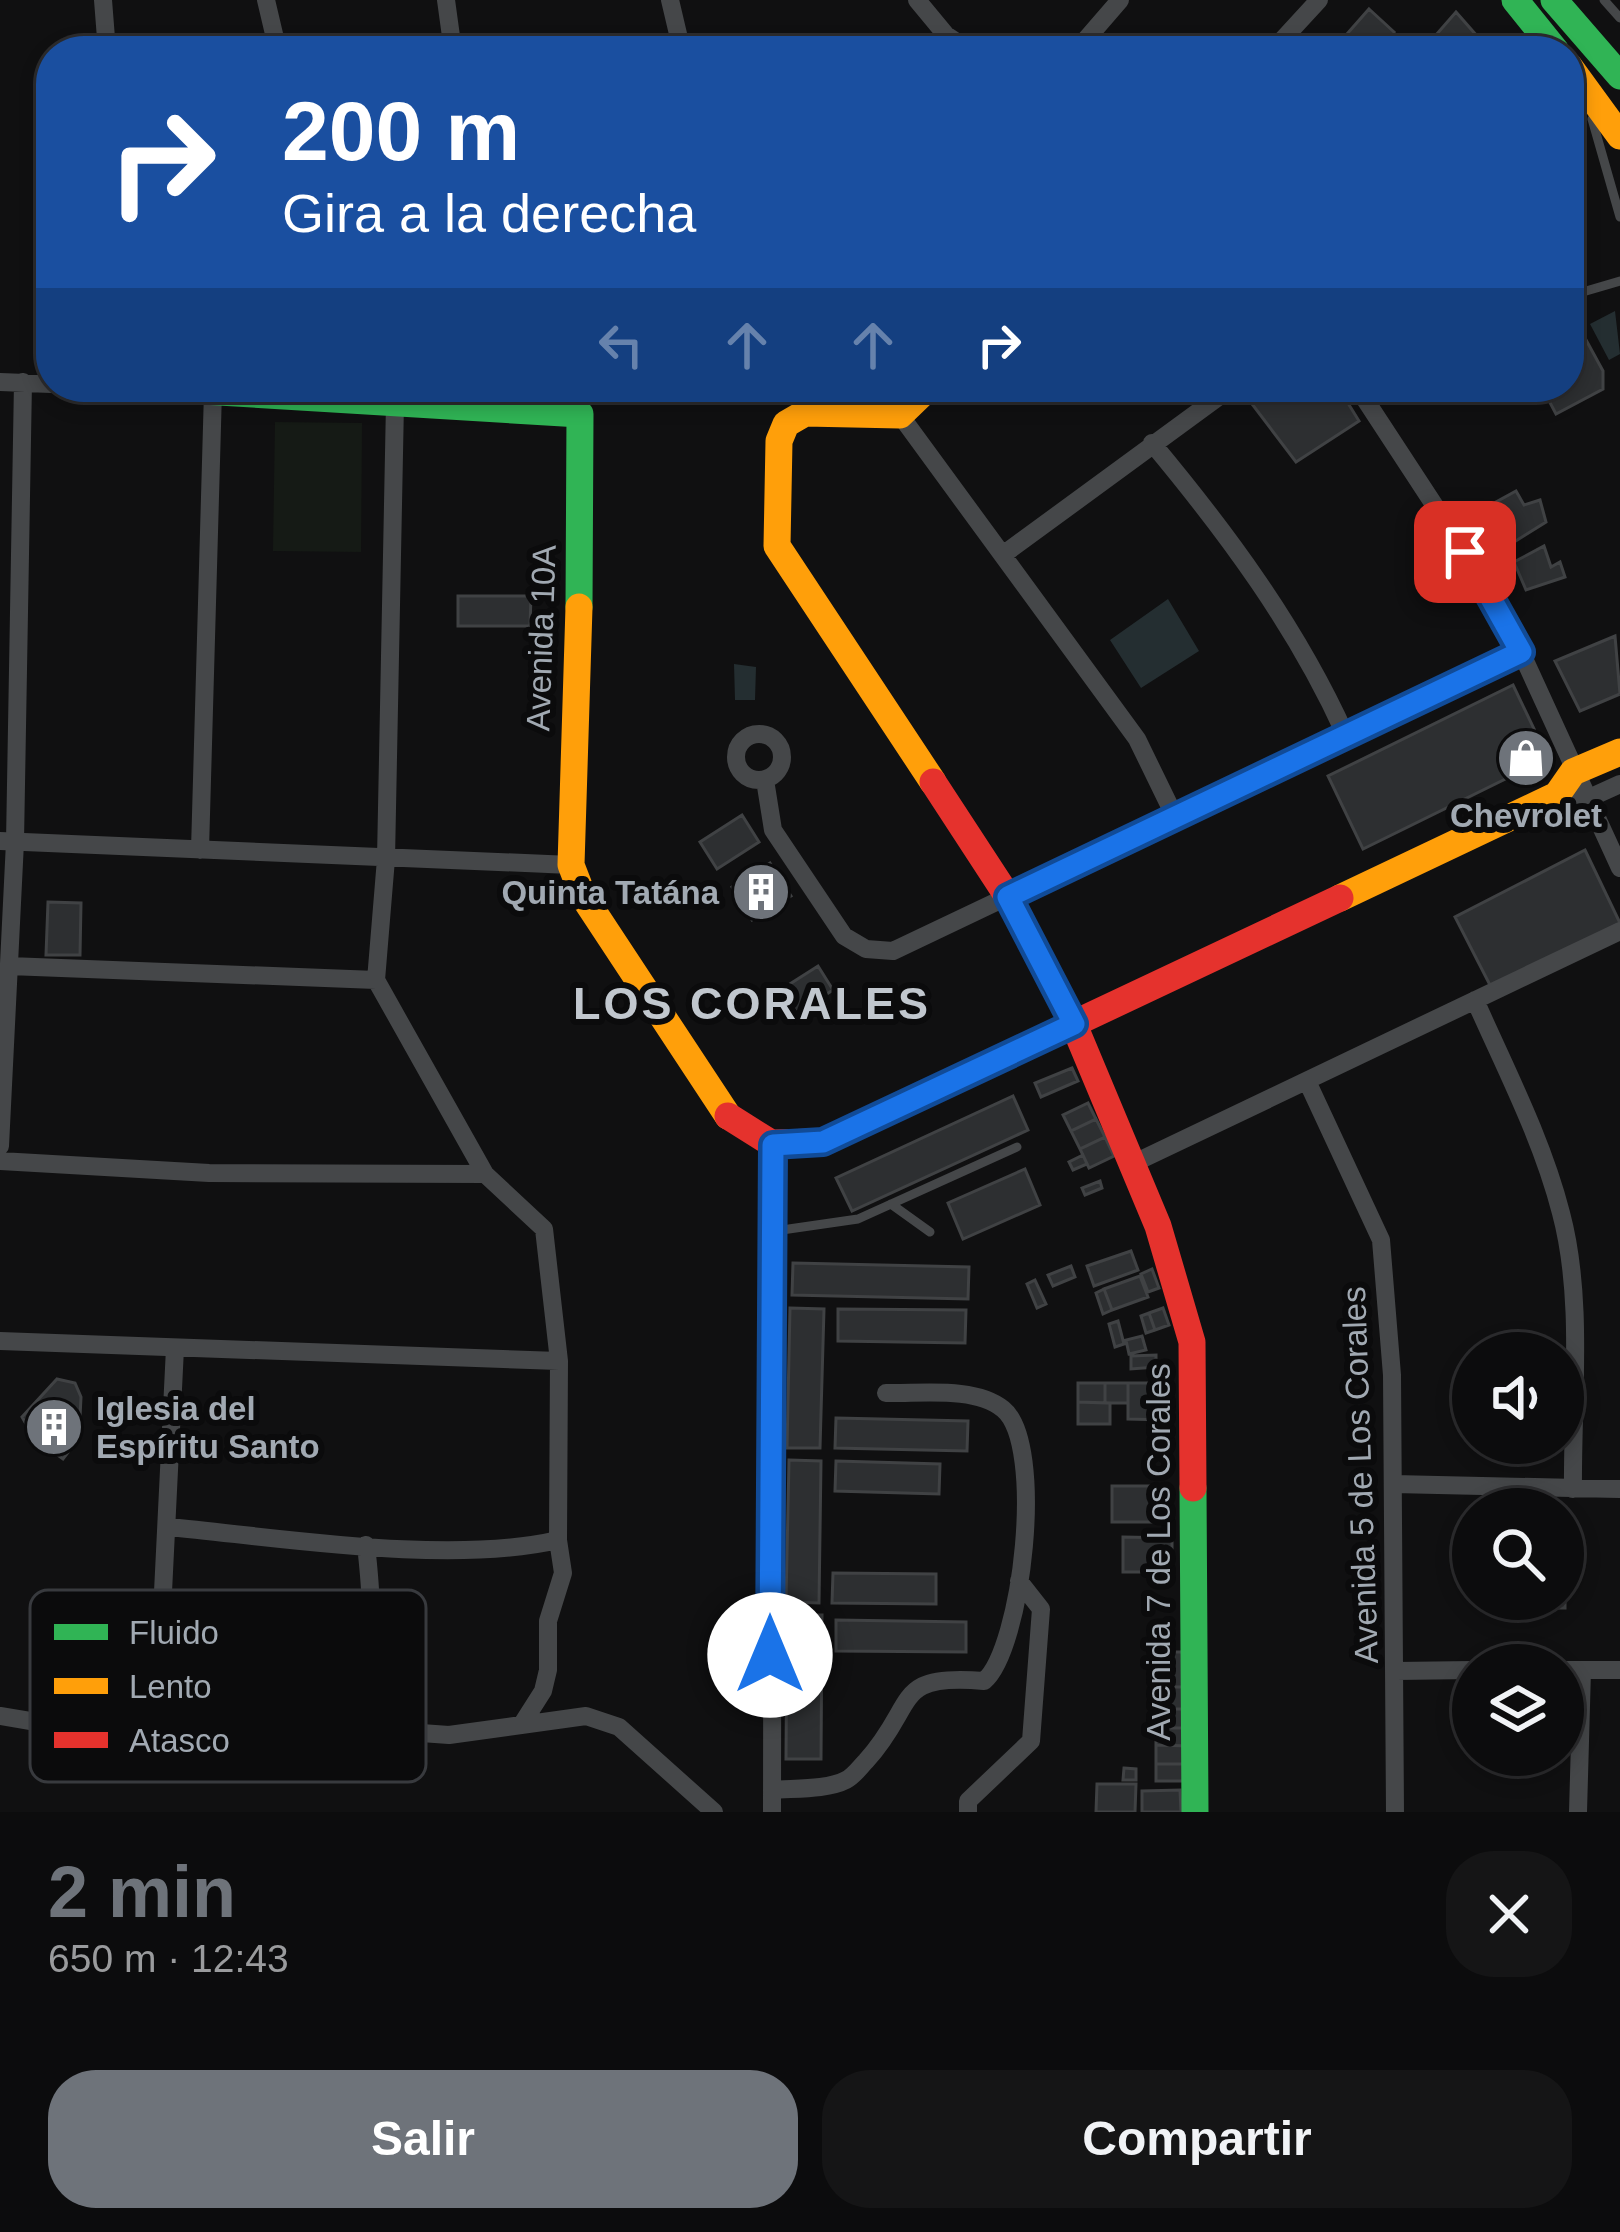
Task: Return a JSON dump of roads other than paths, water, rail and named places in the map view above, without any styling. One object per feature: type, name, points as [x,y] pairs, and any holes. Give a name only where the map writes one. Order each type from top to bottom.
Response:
[{"type":"street","points":[[103,0],[106,36]]},
{"type":"street","points":[[266,0],[274,36]]},
{"type":"street","points":[[446,0],[451,36]]},
{"type":"street","points":[[670,0],[678,36]]},
{"type":"street","points":[[917,0],[949,36]]},
{"type":"street","points":[[1089,36],[1120,0]]},
{"type":"street","points":[[1286,36],[1318,0]]},
{"type":"street","points":[[1514,0],[1544,36]]},
{"type":"street","points":[[1554,0],[1620,76]]},
{"type":"street","points":[[1584,86],[1620,136]]},
{"type":"street","points":[[0,382],[36,382]]},
{"type":"street","points":[[0,1146],[23,382]]},
{"type":"street","points":[[200,850],[213,402]]},
{"type":"street","points":[[380,402],[395,403],[386,859],[376,980],[485,1174],[544,1229],[559,1361],[562,1573],[548,1621],[548,1670],[522,1724]]},
{"type":"street","points":[[913,402],[899,415],[1137,739],[1175,817]]},
{"type":"street","points":[[1004,554],[1211,402]]},
{"type":"street","points":[[1367,402],[1454,535],[1521,652],[1565,783],[1586,799],[1620,868]]},
{"type":"street","name":"Avenida 10A","points":[[395,403],[566,409],[580,414],[584,425],[571,865]]},
{"type":"street","name":"Avenida 7 de Los Corales","points":[[899,415],[805,413],[786,424],[779,441],[777,546],[1008,897],[1074,1024],[1158,1226],[1192,1342],[1195,1812]]},
{"type":"street","points":[[1152,443],[1298,638],[1345,734]]},
{"type":"street","points":[[765,780],[773,830],[844,936],[866,949],[892,951],[1521,652]]},
{"type":"street","points":[[8,841],[571,865],[583,896],[728,1116],[748,1138],[773,1145],[823,1142],[1074,1024],[1620,752]]},
{"type":"street","points":[[1586,799],[1620,784]]},
{"type":"street","points":[[1132,1165],[1620,931]]},
{"type":"street","points":[[9,965],[376,980]]},
{"type":"street","points":[[1475,1000],[1540,1146],[1563,1217],[1571,1292],[1573,1488]]},
{"type":"street","name":"Avenida 5 de Los Corales","points":[[1307,1081],[1381,1240],[1394,1484],[1395,1812]]},
{"type":"street","points":[[772,1812],[773,1145]]},
{"type":"street","points":[[0,1161],[209,1173],[485,1174]]},
{"type":"street","points":[[0,1341],[559,1361]]},
{"type":"street","points":[[166,1590],[175,1348]]},
{"type":"street","points":[[772,1790],[843,1782],[888,1736],[906,1697],[920,1684],[942,1677],[984,1681],[993,1673],[1028,1555],[1023,1450],[1006,1410],[975,1396],[886,1393]]},
{"type":"street","points":[[1394,1484],[1537,1488]]},
{"type":"street","points":[[1584,1489],[1620,1489]]},
{"type":"street","points":[[170,1527],[366,1545],[525,1548],[558,1540]]},
{"type":"street","points":[[366,1545],[369,1590]]},
{"type":"street","points":[[968,1812],[968,1801],[1031,1741],[1042,1609],[1019,1581]]},
{"type":"street","points":[[1396,1671],[1452,1670]]},
{"type":"street","points":[[1584,1670],[1620,1670]]},
{"type":"street","points":[[0,1716],[30,1721]]},
{"type":"street","points":[[426,1733],[449,1735],[586,1716],[619,1727],[714,1812]]},
{"type":"street","points":[[1576,1776],[1578,1812]]},
{"type":"lane","points":[[1604,0],[1620,18]]},
{"type":"lane","points":[[1584,102],[1620,217]]},
{"type":"lane","points":[[1584,292],[1620,281]]},
{"type":"lane","points":[[772,1231],[820,1228],[891,1204],[1017,1147]]},
{"type":"lane","points":[[891,1204],[930,1232]]},
{"type":"place","name":"Chevrolet","points":[[1526,758]]},
{"type":"place","name":"Quinta Tatána","points":[[761,892]]},
{"type":"place","name":"Iglesia del Espíritu Santo","points":[[54,1427]]},
{"type":"district","name":"LOS CORALES","points":[[752,1003]]}]
